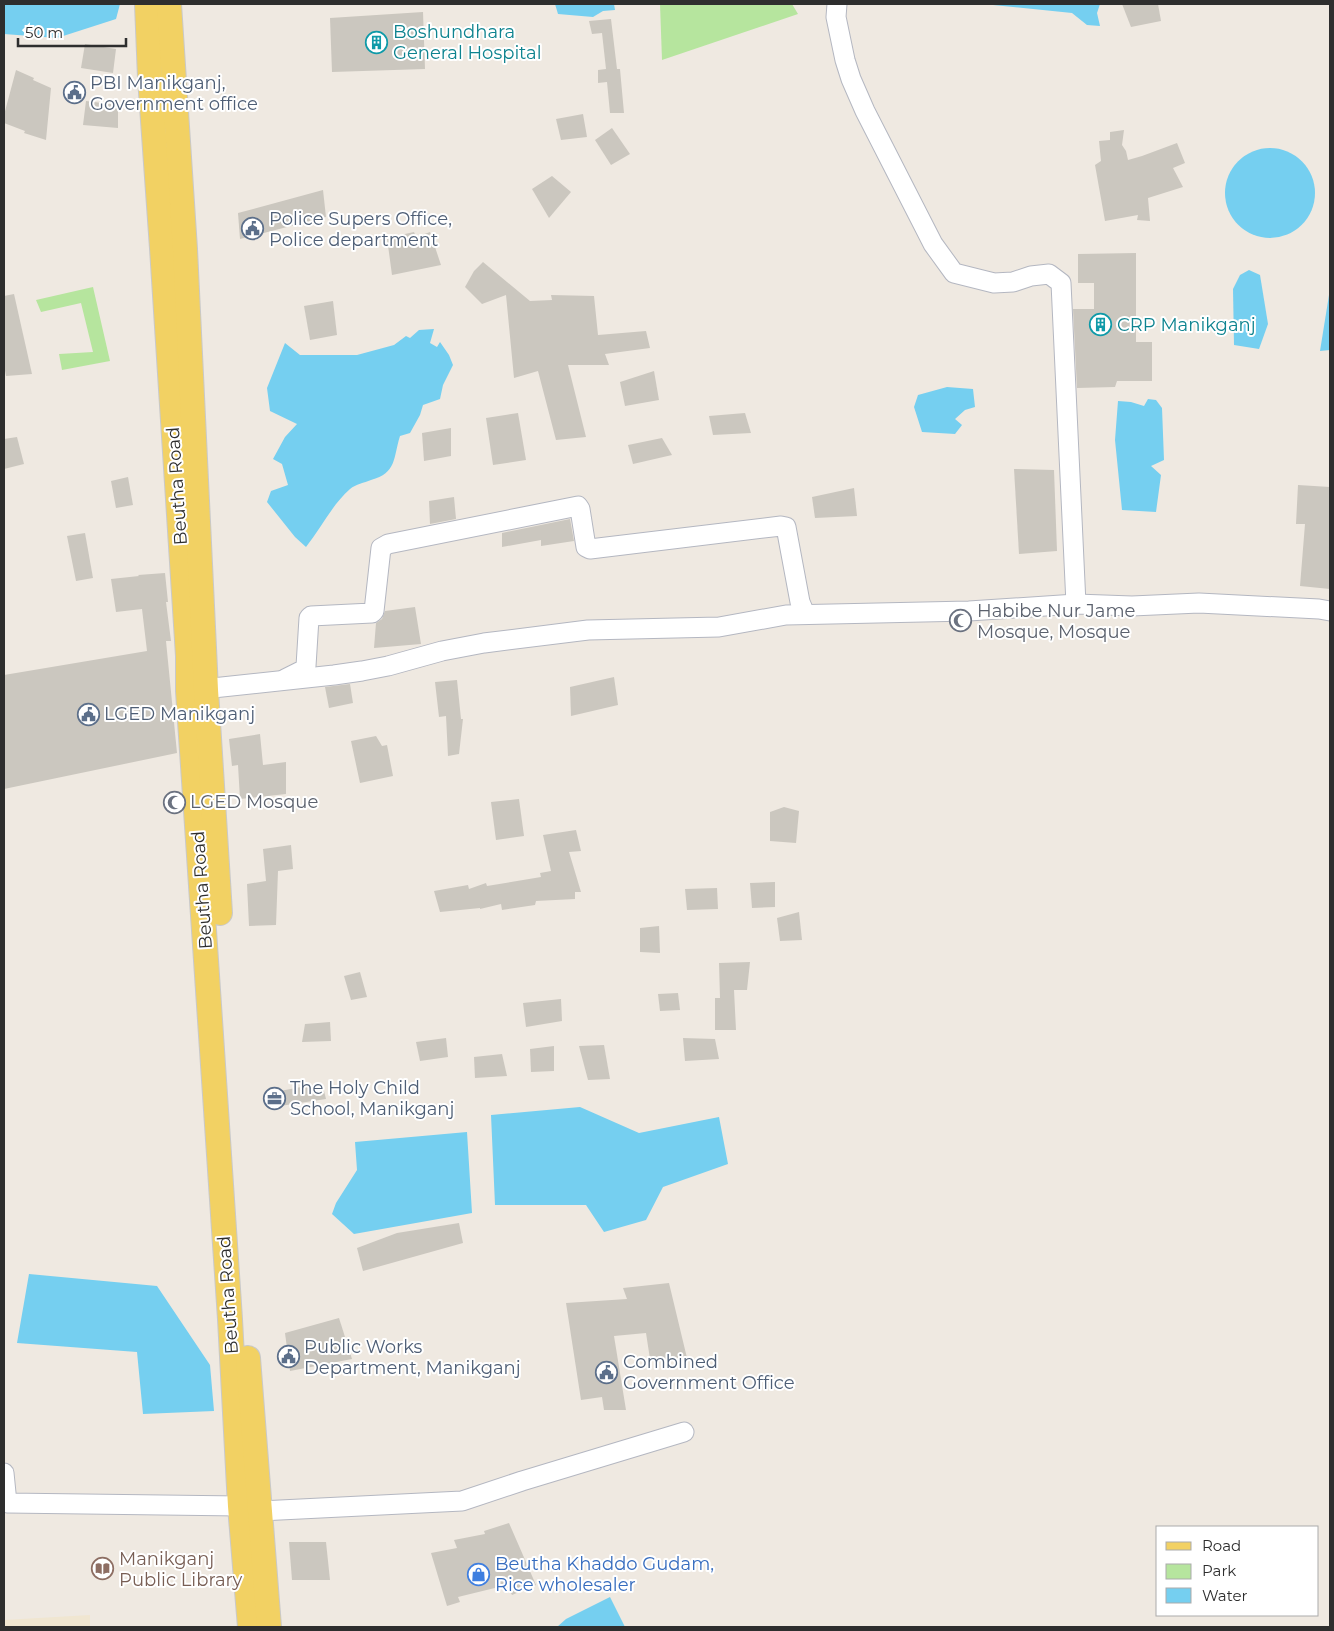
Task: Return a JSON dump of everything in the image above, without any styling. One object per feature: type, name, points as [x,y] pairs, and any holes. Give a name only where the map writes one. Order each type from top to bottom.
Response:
[{"type":"main road","name":"Beutha Road","points":[[147,4],[150,78],[174,248]]},
{"type":"main road","name":"Beutha Road","points":[[169,4],[174,248],[188,656],[197,690],[230,1319],[250,1508],[269,1627]]},
{"type":"main road","name":"Beutha Road","points":[[250,1508],[250,1627]]},
{"type":"street","points":[[837,4],[836,17],[851,80],[933,244],[954,273],[994,283],[1013,282],[1031,276],[1049,274],[1061,283],[1076,604]]},
{"type":"street","points":[[282,681],[303,670],[306,666],[309,618],[311,616],[372,613],[374,611],[381,548],[383,546],[578,506],[586,547],[590,549],[781,526],[786,527],[800,602],[805,614]]},
{"type":"street","points":[[197,690],[362,671],[442,651],[484,643],[588,630],[719,627],[786,615],[969,611],[1076,604],[1132,606],[1199,603],[1330,611]]},
{"type":"street","points":[[4,1473],[7,1503],[250,1508],[462,1501],[684,1432]]},
{"type":"shaded area","points":[[90,1615],[90,1627],[4,1627],[4,1620]]},
{"type":"green space","points":[[660,4],[792,4],[798,14],[662,60]]},
{"type":"green space","points":[[93,287],[110,361],[62,370],[59,354],[93,352],[81,303],[41,312],[36,300]]},
{"type":"water","points":[[4,4],[120,4],[116,19],[57,38],[4,34]]},
{"type":"water","points":[[555,4],[614,4],[615,10],[603,11],[593,17],[558,14]]},
{"type":"water","points":[[983,4],[1100,4],[1097,13],[1100,26],[1087,25],[1072,13]]},
{"type":"water","points":[[1270,148],[1287,151],[1302,161],[1312,176],[1315,193],[1312,210],[1302,225],[1287,235],[1270,238],[1253,235],[1238,225],[1228,210],[1225,193],[1228,176],[1238,161],[1253,151]]},
{"type":"water","points":[[1249,270],[1260,275],[1268,324],[1259,349],[1234,345],[1233,289],[1240,275]]},
{"type":"water","points":[[1329,295],[1330,350],[1320,351]]},
{"type":"water","points":[[434,329],[430,343],[437,347],[440,342],[453,365],[443,385],[440,399],[423,405],[410,433],[400,436],[395,458],[390,469],[379,477],[350,489],[332,509],[306,547],[295,537],[267,502],[271,491],[288,485],[282,464],[273,459],[285,437],[297,424],[270,411],[267,388],[285,343],[300,355],[357,355],[394,345],[406,336],[410,338],[419,330]]},
{"type":"water","points":[[947,387],[973,389],[975,407],[965,410],[955,419],[962,425],[955,434],[922,432],[914,407],[918,395]]},
{"type":"water","points":[[1148,399],[1156,400],[1162,408],[1164,460],[1151,466],[1161,475],[1156,512],[1122,510],[1115,440],[1118,401],[1144,406]]},
{"type":"water","points":[[580,1107],[639,1133],[719,1117],[728,1164],[663,1187],[646,1220],[604,1232],[586,1205],[495,1205],[491,1115]]},
{"type":"water","points":[[467,1132],[472,1213],[354,1234],[332,1214],[336,1203],[357,1170],[355,1142]]},
{"type":"water","points":[[29,1274],[157,1286],[210,1365],[214,1411],[143,1414],[137,1352],[17,1343]]},
{"type":"water","points":[[610,1597],[625,1627],[557,1627],[566,1619]]},
{"type":"building","points":[[1122,4],[1158,4],[1161,21],[1131,27]]},
{"type":"building","name":"Boshundhara General Hospital","points":[[423,12],[425,69],[332,72],[330,18]]},
{"type":"building","points":[[611,19],[617,69],[620,69],[624,113],[610,113],[607,82],[598,83],[598,70],[606,69],[602,33],[592,34],[589,21]]},
{"type":"building","points":[[85,44],[116,49],[113,73],[81,68]]},
{"type":"building","points":[[16,70],[51,88],[46,140],[24,133],[25,131],[4,123],[4,115]]},
{"type":"building","points":[[86,101],[118,105],[118,128],[83,125]]},
{"type":"building","points":[[583,114],[587,137],[561,140],[556,119]]},
{"type":"building","points":[[612,128],[630,154],[611,165],[595,140]]},
{"type":"building","points":[[1124,130],[1122,145],[1128,160],[1177,143],[1185,163],[1173,168],[1183,187],[1148,198],[1150,221],[1137,220],[1138,215],[1105,221],[1095,165],[1101,161],[1099,141],[1110,140],[1110,132]]},
{"type":"building","points":[[552,176],[571,192],[549,218],[532,189]]},
{"type":"building","points":[[323,190],[326,217],[240,239],[238,213]]},
{"type":"building","points":[[414,232],[416,237],[430,232],[441,265],[392,275],[387,238]]},
{"type":"building","name":"CRP Manikganj","points":[[1136,253],[1136,342],[1152,342],[1152,381],[1117,381],[1115,387],[1077,388],[1073,309],[1094,309],[1094,283],[1078,283],[1078,254]]},
{"type":"building","points":[[483,262],[530,301],[552,300],[551,295],[594,296],[598,335],[646,331],[650,348],[605,354],[609,365],[568,365],[586,437],[556,440],[538,371],[514,378],[506,295],[482,304],[465,287],[474,271]]},
{"type":"building","points":[[14,294],[32,374],[6,376],[4,365],[4,296]]},
{"type":"building","points":[[333,301],[337,335],[310,340],[304,306]]},
{"type":"building","points":[[654,371],[659,400],[625,406],[620,382]]},
{"type":"building","points":[[518,413],[526,460],[493,465],[486,418]]},
{"type":"building","points":[[745,413],[751,433],[713,435],[709,416]]},
{"type":"building","points":[[451,428],[451,456],[424,461],[422,433]]},
{"type":"building","points":[[17,437],[24,464],[4,469],[4,439]]},
{"type":"building","points":[[662,438],[672,455],[633,464],[628,445]]},
{"type":"building","points":[[1014,469],[1054,470],[1057,551],[1019,554]]},
{"type":"building","points":[[128,477],[133,505],[116,508],[111,481]]},
{"type":"building","points":[[1298,485],[1330,487],[1330,589],[1300,586],[1305,524],[1296,524]]},
{"type":"building","points":[[854,488],[857,516],[815,518],[812,497]]},
{"type":"building","points":[[454,497],[456,519],[430,524],[429,501]]},
{"type":"building","points":[[570,519],[574,541],[541,546],[541,540],[502,547],[502,533]]},
{"type":"building","points":[[85,533],[93,578],[76,581],[67,536]]},
{"type":"building","name":"LGED Manikganj","points":[[165,573],[168,602],[166,602],[171,641],[166,641],[177,753],[4,789],[4,675],[147,651],[142,609],[116,612],[111,579]]},
{"type":"building","points":[[415,607],[421,644],[374,648],[376,623],[382,619],[385,611]]},
{"type":"building","points":[[614,677],[618,705],[571,716],[570,687]]},
{"type":"building","points":[[457,680],[461,719],[463,719],[459,754],[448,756],[446,716],[439,717],[435,682]]},
{"type":"building","points":[[350,684],[353,703],[329,708],[325,687]]},
{"type":"building","points":[[260,734],[263,765],[286,762],[286,794],[240,799],[238,765],[232,766],[229,739]]},
{"type":"building","points":[[376,736],[382,746],[387,745],[393,776],[360,783],[351,741]]},
{"type":"building","points":[[519,799],[524,836],[496,840],[491,802]]},
{"type":"building","points":[[784,807],[799,811],[796,843],[770,841],[770,812]]},
{"type":"building","points":[[576,830],[581,851],[569,852],[581,892],[575,892],[575,899],[536,901],[535,905],[502,910],[501,904],[480,909],[440,912],[434,891],[468,885],[469,889],[486,883],[487,886],[541,877],[540,873],[551,871],[543,835]]},
{"type":"building","points":[[291,845],[293,869],[278,871],[276,925],[249,926],[247,884],[266,881],[263,849]]},
{"type":"building","points":[[775,882],[775,907],[752,908],[750,883]]},
{"type":"building","points":[[717,888],[718,909],[687,910],[685,889]]},
{"type":"building","points":[[799,912],[802,940],[780,941],[777,918]]},
{"type":"building","points":[[659,926],[660,953],[640,952],[640,928]]},
{"type":"building","points":[[750,962],[747,990],[734,990],[736,1030],[715,1030],[715,998],[720,998],[719,963]]},
{"type":"building","points":[[360,972],[367,997],[351,1000],[344,976]]},
{"type":"building","points":[[678,993],[680,1010],[660,1011],[658,994]]},
{"type":"building","points":[[561,999],[562,1021],[526,1027],[523,1003]]},
{"type":"building","points":[[330,1022],[331,1041],[302,1042],[305,1024]]},
{"type":"building","points":[[446,1038],[448,1057],[420,1061],[416,1042]]},
{"type":"building","points":[[683,1038],[715,1039],[719,1059],[685,1061]]},
{"type":"building","points":[[604,1045],[610,1079],[588,1080],[579,1046]]},
{"type":"building","points":[[554,1046],[554,1071],[531,1072],[530,1049]]},
{"type":"building","points":[[502,1054],[507,1076],[475,1078],[474,1057]]},
{"type":"building","points":[[322,1083],[326,1099],[280,1106],[280,1091]]},
{"type":"building","points":[[459,1223],[463,1243],[363,1271],[357,1248],[397,1233]]},
{"type":"building","points":[[669,1283],[687,1358],[650,1359],[646,1333],[614,1336],[626,1410],[604,1410],[602,1397],[581,1400],[566,1303],[627,1299],[623,1288]]},
{"type":"building","points":[[339,1318],[352,1359],[290,1371],[285,1333]]},
{"type":"building","points":[[509,1523],[536,1585],[512,1595],[507,1585],[458,1597],[460,1602],[447,1606],[431,1553],[457,1548],[454,1540],[485,1534],[484,1531]]},
{"type":"building","points":[[289,1542],[326,1542],[330,1580],[292,1580]]},
{"type":"place","name":"Boshundhara General Hospital","points":[[377,42]]},
{"type":"place","name":"PBI Manikganj, Government office","points":[[74,93]]},
{"type":"place","name":"Police Supers Office, Police department","points":[[253,229]]},
{"type":"place","name":"CRP Manikganj","points":[[1101,325]]},
{"type":"place","name":"Habibe Nur Jame Mosque, Mosque","points":[[961,621]]},
{"type":"place","name":"LGED Manikganj","points":[[88,714]]},
{"type":"place","name":"LGED Mosque","points":[[174,802]]},
{"type":"place","name":"The Holy Child School, Manikganj","points":[[274,1098]]},
{"type":"place","name":"Public Works Department, Manikganj","points":[[288,1357]]},
{"type":"place","name":"Combined Government Office","points":[[607,1372]]},
{"type":"place","name":"Manikganj Public Library","points":[[103,1569]]},
{"type":"place","name":"Beutha Khaddo Gudam, Rice wholesaler","points":[[479,1574]]}]
